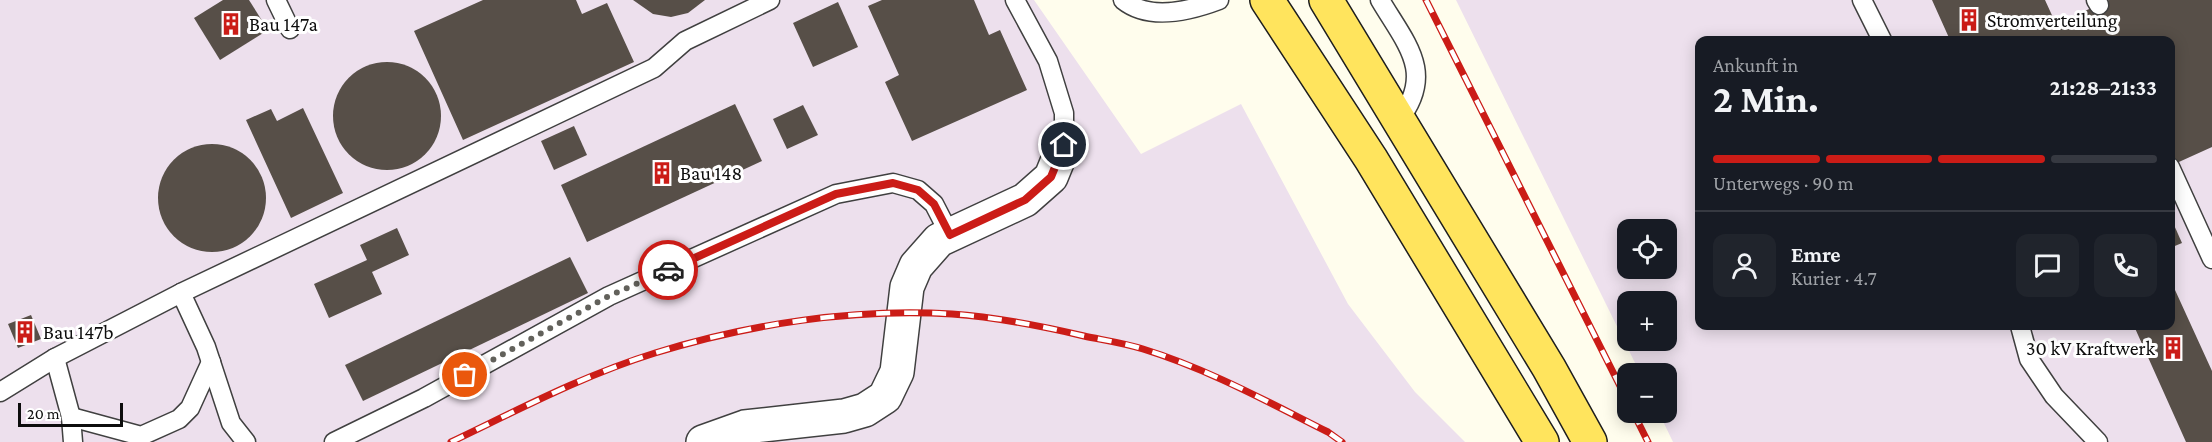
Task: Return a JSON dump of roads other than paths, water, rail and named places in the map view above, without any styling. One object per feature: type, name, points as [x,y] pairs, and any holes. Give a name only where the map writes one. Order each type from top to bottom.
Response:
[{"type":"main road","points":[[1267,0],[1371,159],[1542,442]]},
{"type":"main road","points":[[1326,0],[1549,368],[1590,442]]},
{"type":"street","points":[[703,442],[745,427],[844,416],[865,410],[885,396],[897,372],[908,287],[916,266],[939,240],[1025,200],[1051,177],[1064,145]]},
{"type":"lane","points":[[276,0],[290,28]]},
{"type":"lane","points":[[0,392],[55,358],[181,293],[654,68],[685,41],[770,0]]},
{"type":"lane","points":[[1015,0],[1048,61],[1064,113],[1064,145]]},
{"type":"lane","points":[[1123,0],[1144,11],[1165,13],[1219,0]]},
{"type":"lane","points":[[1380,0],[1415,59],[1418,77],[1411,105],[1398,121]]},
{"type":"lane","points":[[1862,0],[1880,36]]},
{"type":"lane","points":[[2175,178],[2212,258]]},
{"type":"lane","points":[[334,442],[424,398],[609,296],[836,194],[893,183],[918,190],[934,204],[950,235]]},
{"type":"lane","points":[[181,293],[212,362],[231,423],[246,442]]},
{"type":"lane","points":[[2021,330],[2029,359],[2054,396],[2098,442]]},
{"type":"lane","points":[[55,358],[71,417],[73,442]]},
{"type":"lane","points":[[141,436],[178,419],[190,408],[212,362]]},
{"type":"lane","points":[[71,417],[164,442]]},
{"type":"railway","points":[[1426,0],[1617,380]]},
{"type":"railway","points":[[451,442],[552,394],[655,353],[764,326],[877,313],[969,315],[1051,329],[1143,349],[1191,366],[1237,387],[1328,432],[1342,442]]},
{"type":"railway","points":[[1638,423],[1648,442]]},
{"type":"place","name":"Stromverteilung","points":[[1969,20]]},
{"type":"place","name":"Bau 147a","points":[[231,24]]},
{"type":"place","name":"Bau 148","points":[[662,173]]},
{"type":"place","name":"Bau 147b","points":[[25,332]]},
{"type":"place","name":"30 kV Kraftwerk","points":[[2173,348]]}]
